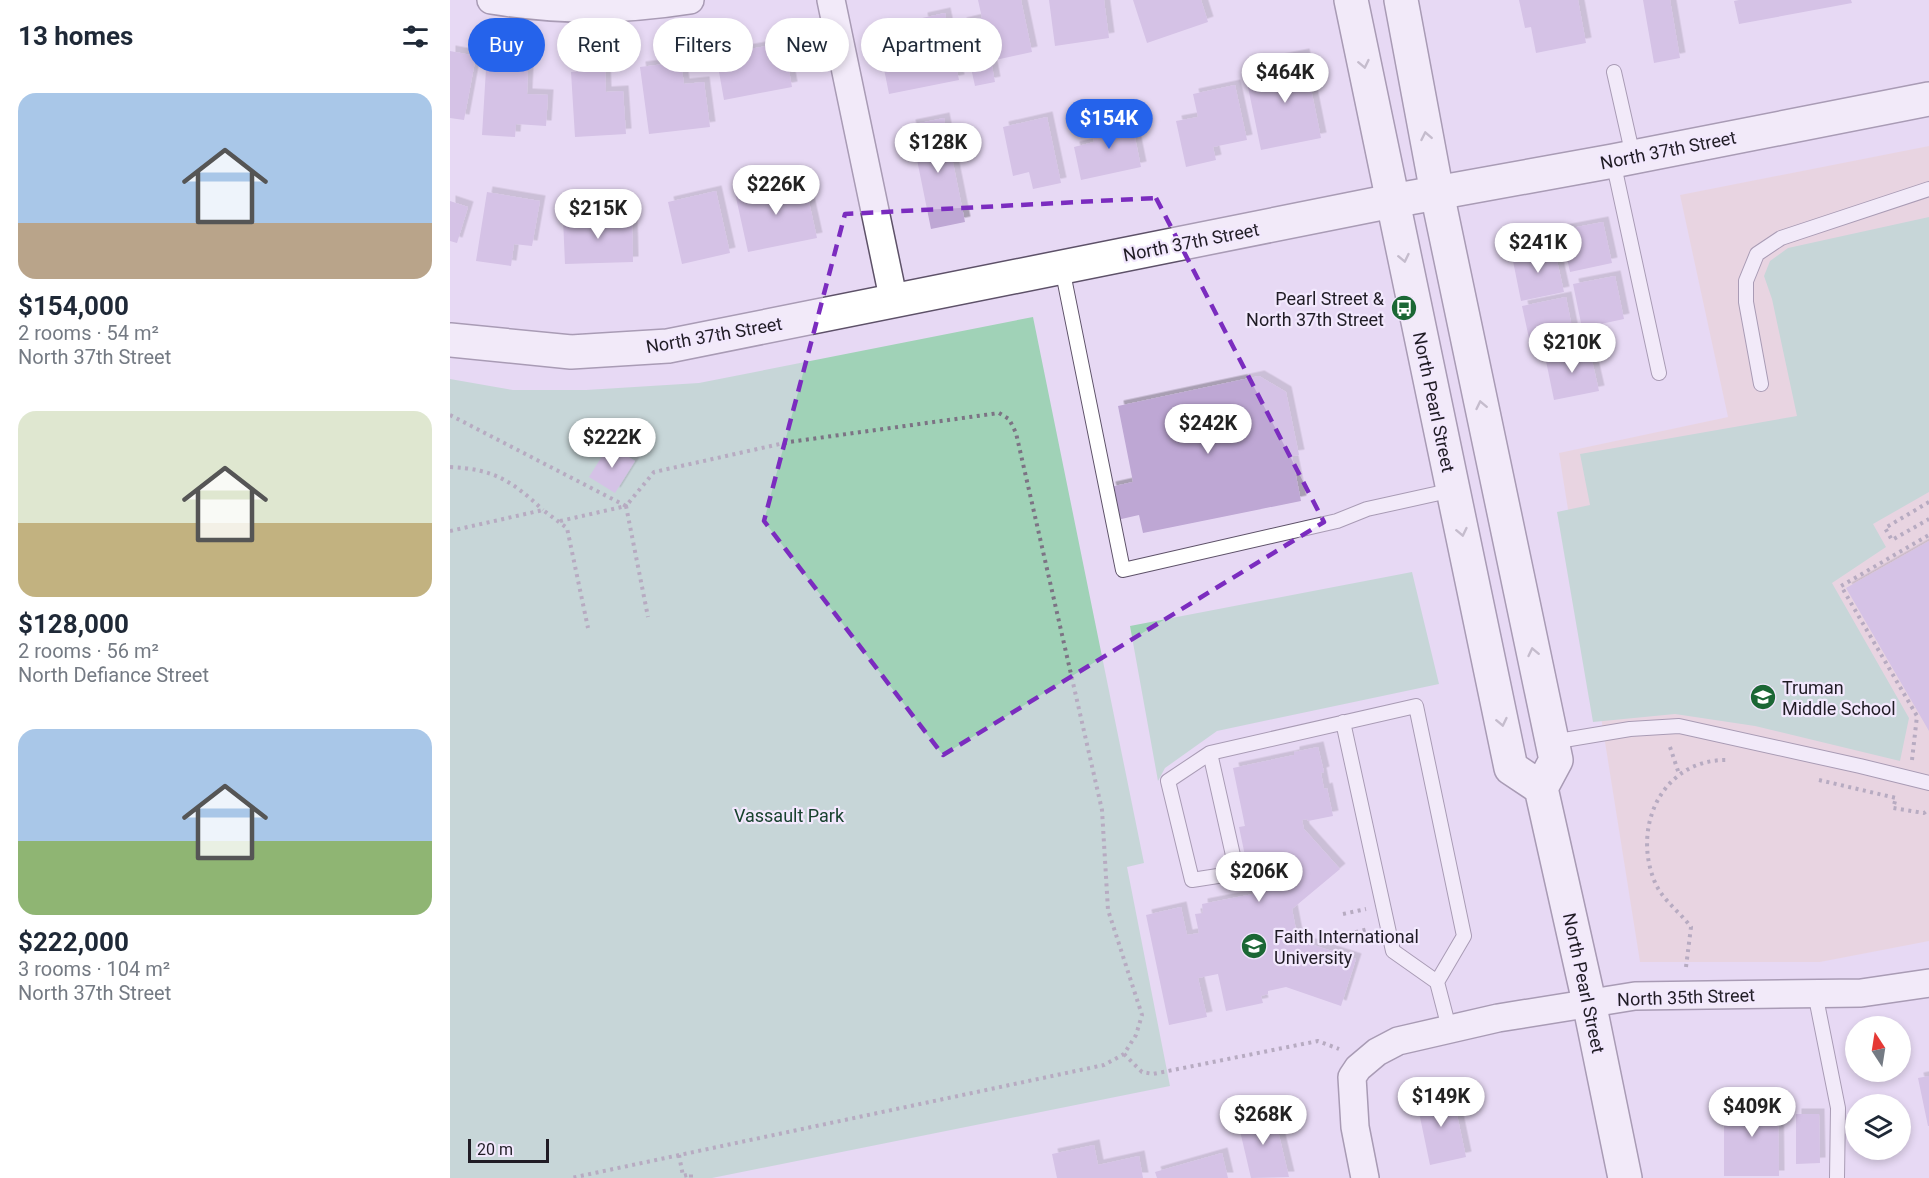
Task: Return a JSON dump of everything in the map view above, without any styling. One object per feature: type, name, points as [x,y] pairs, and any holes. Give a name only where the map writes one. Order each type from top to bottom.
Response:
[{"type":"main road","name":"North Pearl Street","points":[[1351,0],[1511,768],[1541,788],[1589,1002],[1625,1178]]},
{"type":"main road","points":[[1401,0],[1437,193],[1556,760],[1541,788]]},
{"type":"main road","name":"North 37th Street","points":[[450,340],[571,352],[668,346],[1392,201],[1623,159],[1929,99]]},
{"type":"street","points":[[491,0],[539,8],[589,8],[653,6],[690,0]]},
{"type":"street","points":[[831,0],[894,302]]},
{"type":"street","name":"North 35th Street","points":[[1359,1069],[1377,1052],[1398,1041],[1449,1028],[1589,1002],[1635,996],[1861,993],[1929,983]]},
{"type":"street","points":[[1359,1069],[1355,1127],[1365,1178]]},
{"type":"lane","points":[[1614,72],[1623,159],[1659,373]]},
{"type":"lane","points":[[1761,384],[1746,302],[1746,281],[1757,254],[1781,238],[1929,189]]},
{"type":"lane","points":[[1062,268],[1123,570],[1337,521],[1367,509],[1453,490]]},
{"type":"lane","points":[[1210,753],[1237,873],[1192,880],[1168,781],[1210,753],[1416,706],[1464,936],[1437,982]]},
{"type":"lane","points":[[1342,722],[1393,951],[1437,982],[1449,1028]]},
{"type":"lane","points":[[1552,742],[1630,729],[1679,726],[1929,783]]},
{"type":"lane","points":[[1815,993],[1838,1108],[1837,1178]]},
{"type":"path","points":[[559,522],[626,506],[654,472],[666,469],[789,442],[999,413],[1009,419],[1016,433],[1102,810],[1108,910],[1142,1015],[1136,1035],[1124,1054],[1104,1065],[571,1178]]},
{"type":"path","points":[[450,415],[626,506]]},
{"type":"path","points":[[450,467],[475,468],[503,478],[567,528],[588,628]]},
{"type":"path","points":[[1929,502],[1885,528],[1892,540],[1929,519]]},
{"type":"path","points":[[626,506],[648,617]]},
{"type":"path","points":[[450,531],[543,510]]},
{"type":"path","points":[[1912,764],[1917,716],[1841,586],[1929,535]]},
{"type":"path","points":[[1670,746],[1679,774]]},
{"type":"path","points":[[1686,967],[1691,927],[1667,901],[1654,881],[1646,854],[1647,822],[1660,796],[1679,774],[1714,759],[1737,760]]},
{"type":"path","points":[[1817,780],[1896,798],[1893,808],[1924,813],[1929,809]]},
{"type":"path","points":[[1124,1054],[1142,1072],[1153,1074],[1318,1041],[1359,1069]]},
{"type":"path","points":[[679,1155],[683,1176],[691,1174],[692,1178]]},
{"type":"highlighted area","points":[[1156,198],[1324,522],[943,755],[764,521],[845,214]]},
{"type":"shaded area","name":"Truman Middle School","points":[[1929,146],[1929,941],[1820,962],[1640,962],[1559,453],[1728,417],[1680,195]]},
{"type":"green space","points":[[1929,217],[1929,492],[1873,524],[1886,547],[1832,583],[1909,718],[1900,761],[1755,726],[1675,714],[1593,722],[1557,512],[1590,505],[1580,454],[1797,416],[1772,299],[1764,276],[1770,261],[1788,248]]},
{"type":"green space","name":"Vassault Park","points":[[1033,317],[1144,863],[1127,867],[1170,1086],[712,1178],[450,1178],[450,379],[513,390],[586,390],[699,383]]},
{"type":"green space","points":[[1412,572],[1439,684],[1217,731],[1165,768],[1158,781],[1130,626]]},
{"type":"building","points":[[978,0],[1021,0],[1032,52],[1002,59],[1002,18],[982,18]]},
{"type":"building","points":[[1049,0],[1104,0],[1109,38],[1055,46]]},
{"type":"building","points":[[1133,0],[1201,0],[1208,22],[1147,43]]},
{"type":"building","points":[[1519,0],[1578,0],[1586,43],[1536,53],[1531,27],[1525,28]]},
{"type":"building","points":[[1643,0],[1670,0],[1680,58],[1654,63]]},
{"type":"building","points":[[1851,0],[1852,3],[1739,24],[1734,1]]},
{"type":"building","points":[[945,13],[946,18],[922,18]]},
{"type":"building","points":[[765,46],[765,72],[789,72],[792,87],[724,100],[719,72],[753,72],[753,48]]},
{"type":"building","points":[[450,51],[468,54],[468,72],[473,72],[464,120],[450,118]]},
{"type":"building","points":[[1304,54],[1321,138],[1261,150],[1248,87],[1268,83],[1264,62]]},
{"type":"building","points":[[653,65],[653,72],[682,72],[684,84],[704,82],[710,127],[649,134],[641,67]]},
{"type":"building","points":[[486,72],[528,72],[527,94],[548,95],[546,126],[516,124],[515,137],[482,135]]},
{"type":"building","points":[[571,72],[605,72],[606,92],[623,91],[626,134],[575,137]]},
{"type":"building","points":[[885,72],[957,72],[959,80],[889,94]]},
{"type":"building","points":[[972,72],[993,72],[995,82],[975,86]]},
{"type":"building","points":[[1235,85],[1247,140],[1213,147],[1216,160],[1186,167],[1176,121],[1198,117],[1193,94]]},
{"type":"building","points":[[1047,117],[1061,183],[1033,189],[1029,172],[1013,176],[1003,127]]},
{"type":"building","points":[[944,118],[965,222],[931,229],[910,125]]},
{"type":"building","points":[[1131,118],[1141,167],[1081,180],[1074,147],[1094,142],[1091,126]]},
{"type":"building","points":[[804,179],[817,238],[748,252],[735,193]]},
{"type":"building","points":[[716,191],[730,253],[682,264],[668,202]]},
{"type":"building","points":[[487,192],[540,201],[532,246],[514,244],[511,266],[476,261]]},
{"type":"building","points":[[450,201],[468,207],[457,243],[450,241]]},
{"type":"building","points":[[632,217],[633,262],[565,264],[563,219]]},
{"type":"building","points":[[1603,222],[1612,263],[1570,272],[1561,230]]},
{"type":"building","points":[[1554,247],[1564,292],[1521,301],[1512,256]]},
{"type":"building","points":[[1615,276],[1624,319],[1582,328],[1573,284]]},
{"type":"building","points":[[1566,297],[1575,343],[1532,352],[1522,306]]},
{"type":"building","points":[[1589,347],[1599,391],[1554,400],[1545,356]]},
{"type":"building","points":[[1259,376],[1286,392],[1299,455],[1292,456],[1301,501],[1143,533],[1139,515],[1117,520],[1110,487],[1133,482],[1118,406]]},
{"type":"building","points":[[609,445],[635,461],[615,493],[589,477]]},
{"type":"building","points":[[1929,541],[1929,731],[1846,588]]},
{"type":"building","points":[[1318,747],[1324,772],[1321,773],[1324,789],[1327,788],[1333,816],[1302,820],[1304,829],[1340,869],[1292,909],[1298,940],[1356,959],[1341,1006],[1286,987],[1268,991],[1268,994],[1261,996],[1263,1003],[1226,1011],[1218,974],[1198,978],[1207,1017],[1169,1025],[1146,915],[1181,907],[1187,935],[1199,933],[1195,914],[1203,913],[1202,904],[1253,894],[1239,827],[1245,826],[1233,768],[1294,755],[1294,752]]},
{"type":"building","points":[[1929,1076],[1929,1126],[1928,1126],[1918,1078]]},
{"type":"building","points":[[1452,1091],[1466,1157],[1430,1165],[1416,1098]]},
{"type":"building","points":[[1744,1095],[1778,1095],[1779,1176],[1724,1176],[1724,1107],[1744,1106]]},
{"type":"building","points":[[1273,1110],[1289,1177],[1251,1178],[1237,1118]]},
{"type":"building","points":[[1796,1114],[1819,1114],[1820,1163],[1796,1164]]},
{"type":"building","points":[[1094,1145],[1098,1165],[1139,1156],[1143,1178],[1057,1178],[1052,1154]]},
{"type":"building","points":[[1222,1153],[1228,1178],[1157,1178],[1155,1172]]},
{"type":"place","name":"Pearl Street & North 37th Street","points":[[1404,308]]},
{"type":"place","name":"Truman Middle School","points":[[1763,697]]},
{"type":"place","name":"Faith International University","points":[[1254,946]]}]
